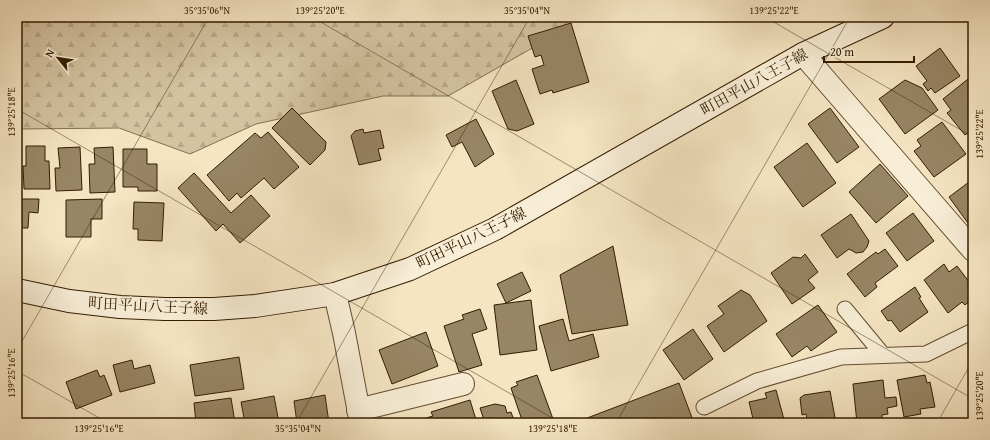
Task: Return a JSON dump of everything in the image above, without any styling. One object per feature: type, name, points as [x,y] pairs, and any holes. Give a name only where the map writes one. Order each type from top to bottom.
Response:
[{"type":"main road","name":"町田平山八王子線","points":[[17,290],[69,301],[120,307],[165,309],[214,309],[255,306],[335,294],[410,269],[495,229],[803,54],[883,17]]},
{"type":"main road","points":[[803,54],[973,250]]},
{"type":"main road","points":[[335,294],[344,333],[359,417],[463,384]]},
{"type":"lane","points":[[845,309],[883,356]]},
{"type":"lane","points":[[704,407],[756,382],[841,357],[926,354],[973,331]]},
{"type":"green space","points":[[17,17],[568,17],[564,30],[448,96],[383,96],[256,124],[190,154],[119,128],[17,129]]},
{"type":"building","points":[[571,23],[589,82],[553,93],[552,90],[540,94],[532,69],[544,65],[541,55],[535,57],[528,36]]},
{"type":"building","points":[[940,48],[960,76],[935,93],[931,88],[928,91],[923,84],[927,81],[916,66]]},
{"type":"building","points":[[973,75],[973,137],[969,132],[965,135],[947,113],[951,110],[943,99]]},
{"type":"building","points":[[516,80],[534,124],[517,131],[508,129],[492,91]]},
{"type":"building","points":[[905,80],[922,88],[938,110],[905,134],[879,99]]},
{"type":"building","points":[[292,108],[326,142],[325,150],[310,165],[272,128]]},
{"type":"building","points":[[830,108],[859,147],[837,163],[808,124]]},
{"type":"building","points":[[476,119],[494,154],[475,167],[462,142],[452,147],[446,135]]},
{"type":"building","points":[[942,122],[966,154],[934,177],[914,151],[921,146],[917,140]]},
{"type":"building","points":[[363,129],[364,133],[380,130],[384,148],[378,149],[381,160],[359,165],[351,136],[355,131]]},
{"type":"building","points":[[268,132],[299,167],[274,189],[264,178],[241,198],[237,193],[229,201],[207,175],[255,133],[261,138]]},
{"type":"building","points":[[807,143],[836,183],[803,207],[774,167]]},
{"type":"building","points":[[26,146],[45,146],[45,161],[49,161],[50,189],[24,189],[23,166],[26,166]]},
{"type":"building","points":[[80,147],[82,190],[56,191],[55,168],[60,168],[58,148]]},
{"type":"building","points":[[113,147],[115,192],[90,193],[89,164],[95,164],[94,148]]},
{"type":"building","points":[[18,148],[18,194],[17,194]]},
{"type":"building","points":[[123,149],[147,149],[147,164],[157,164],[157,191],[138,191],[138,187],[123,187]]},
{"type":"building","points":[[880,164],[908,196],[876,223],[849,192]]},
{"type":"building","points":[[194,173],[231,213],[251,195],[270,216],[240,243],[223,224],[216,231],[178,188]]},
{"type":"building","points":[[973,179],[973,230],[949,197]]},
{"type":"building","points":[[17,199],[39,199],[38,213],[29,212],[28,228],[17,228]]},
{"type":"building","points":[[102,199],[102,219],[91,219],[91,237],[66,237],[66,200]]},
{"type":"building","points":[[134,202],[164,203],[162,241],[138,240],[138,229],[133,229]]},
{"type":"building","points":[[913,213],[934,241],[907,261],[886,233]]},
{"type":"building","points":[[851,214],[869,241],[863,252],[856,253],[849,249],[837,258],[821,235]]},
{"type":"building","points":[[613,246],[628,325],[572,334],[560,275]]},
{"type":"building","points":[[885,249],[898,266],[875,283],[877,287],[865,297],[847,274],[876,252],[878,254]]},
{"type":"building","points":[[805,254],[818,272],[808,280],[815,288],[792,304],[771,273],[793,257],[801,258]]},
{"type":"building","points":[[944,264],[949,272],[957,266],[973,287],[973,298],[965,305],[962,302],[948,313],[924,280]]},
{"type":"building","points":[[522,272],[531,291],[506,303],[497,284]]},
{"type":"building","points":[[915,287],[921,297],[919,298],[928,312],[900,332],[891,320],[888,321],[881,311]]},
{"type":"building","points":[[741,290],[750,295],[767,321],[724,352],[707,326],[724,314],[718,306]]},
{"type":"building","points":[[531,300],[537,350],[500,355],[494,305]]},
{"type":"building","points":[[818,305],[837,332],[811,351],[807,346],[792,357],[776,334]]},
{"type":"building","points":[[480,309],[487,329],[472,334],[482,365],[459,372],[444,326],[464,319],[462,315]]},
{"type":"building","points":[[563,319],[569,341],[593,334],[599,357],[551,371],[539,326]]},
{"type":"building","points":[[693,329],[713,359],[684,380],[663,350]]},
{"type":"building","points":[[426,332],[438,366],[392,384],[379,350]]},
{"type":"building","points":[[239,357],[244,389],[195,396],[190,365]]},
{"type":"building","points":[[132,360],[134,369],[150,365],[155,383],[120,392],[113,365]]},
{"type":"building","points":[[97,370],[100,377],[104,375],[112,395],[76,409],[66,382]]},
{"type":"building","points":[[537,375],[553,419],[541,423],[523,423],[511,388],[518,385],[516,382]]},
{"type":"building","points":[[925,375],[927,383],[930,382],[935,407],[920,409],[921,414],[904,417],[897,380]]},
{"type":"building","points":[[883,380],[885,398],[896,397],[897,406],[887,408],[888,414],[882,415],[882,423],[857,423],[853,384]]},
{"type":"building","points":[[679,383],[694,423],[574,423]]},
{"type":"building","points":[[776,390],[785,423],[754,423],[749,402],[767,398],[765,393]]},
{"type":"building","points":[[830,391],[836,423],[808,423],[806,414],[802,415],[800,398],[804,395]]},
{"type":"building","points":[[325,395],[329,423],[297,423],[294,401]]},
{"type":"building","points":[[274,396],[279,423],[245,423],[241,402]]},
{"type":"building","points":[[231,398],[235,423],[196,423],[194,403]]},
{"type":"building","points":[[470,400],[477,423],[424,423],[423,419],[433,416],[431,412]]},
{"type":"building","points":[[495,404],[505,406],[507,413],[511,412],[515,423],[485,423],[480,408]]},
{"type":"building","points":[[735,418],[736,423],[718,423]]}]
